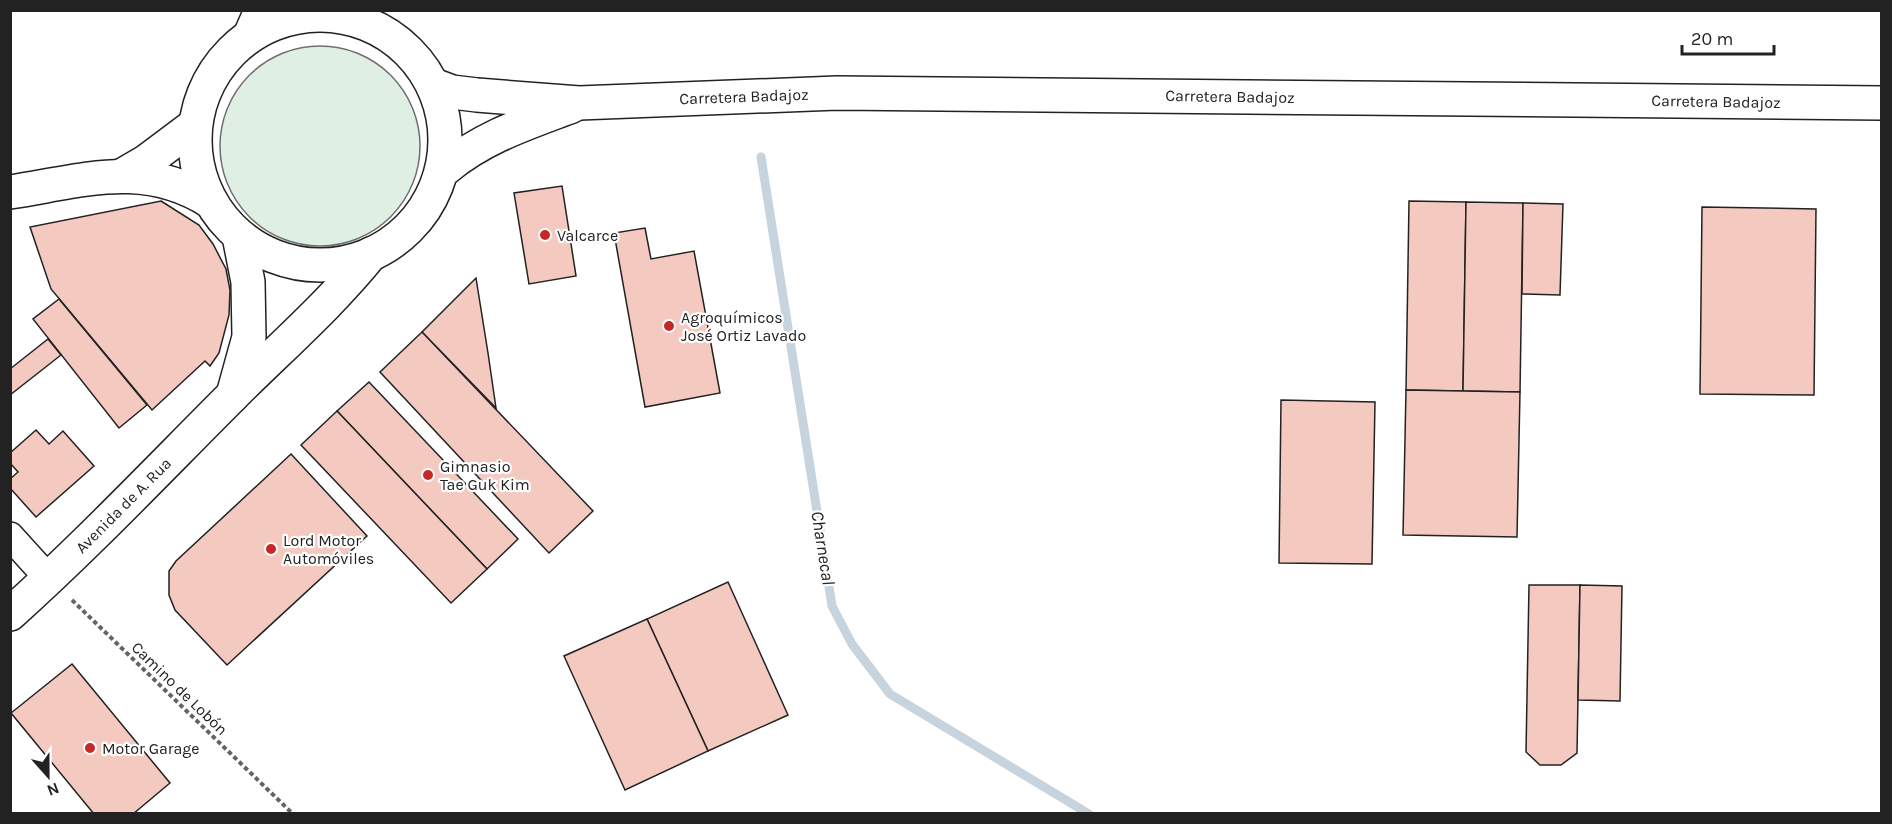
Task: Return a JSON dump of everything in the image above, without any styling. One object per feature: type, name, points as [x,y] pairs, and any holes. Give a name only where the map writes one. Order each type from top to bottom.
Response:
[{"type":"street","points":[[244,42],[258,10]]},
{"type":"street","points":[[324,12],[379,28],[411,52],[433,85],[445,123],[446,168],[430,200],[404,234],[371,254],[324,266],[281,260],[239,236],[211,202],[197,168],[195,125],[207,83],[231,51],[263,28],[291,14],[324,12]]},
{"type":"street","name":"Carretera Badajoz","points":[[433,85],[452,92],[477,96],[579,103],[837,93],[1881,103]]},
{"type":"street","name":"Carretera Badajoz","points":[[446,168],[461,156],[497,135],[579,103]]},
{"type":"street","points":[[123,175],[147,161],[195,125]]},
{"type":"street","points":[[10,192],[123,175],[163,181],[211,202]]},
{"type":"street","name":"Avenida de A. Rua","points":[[233,394],[249,337],[248,282],[239,236]]},
{"type":"street","name":"Avenida de A. Rua","points":[[10,614],[50,579],[233,394],[338,294],[371,254]]},
{"type":"street","points":[[10,536],[50,579]]},
{"type":"path","name":"Camino de Lobón","points":[[50,579],[293,813]]},
{"type":"green space","points":[[310,46],[330,46],[367,57],[384,68],[398,82],[413,108],[420,136],[416,175],[409,193],[398,210],[384,224],[367,235],[349,242],[330,246],[310,246],[273,235],[256,224],[242,210],[231,193],[224,175],[220,156],[220,136],[231,99],[242,82],[256,68],[273,57],[291,50]]},
{"type":"building","name":"Valcarce","points":[[562,186],[576,276],[529,284],[514,193]]},
{"type":"building","points":[[161,201],[199,225],[213,244],[226,269],[230,290],[229,315],[219,353],[210,366],[205,361],[152,410],[51,289],[30,227]]},
{"type":"building","points":[[1409,201],[1466,202],[1463,391],[1406,390]]},
{"type":"building","points":[[1466,202],[1523,203],[1520,392],[1463,391]]},
{"type":"building","points":[[1523,203],[1563,204],[1560,295],[1522,294]]},
{"type":"building","points":[[1702,207],[1816,209],[1814,395],[1700,394]]},
{"type":"building","name":"Agroquímicos José Ortiz Lavado","points":[[645,228],[651,259],[694,251],[720,393],[645,407],[614,233]]},
{"type":"building","points":[[476,278],[488,353],[496,408],[422,332]]},
{"type":"building","points":[[59,299],[147,405],[119,428],[33,319]]},
{"type":"building","points":[[422,332],[593,511],[549,553],[380,372]]},
{"type":"building","points":[[48,339],[61,355],[10,395],[10,369]]},
{"type":"building","name":"Gimnasio Tae Guk Kim","points":[[369,382],[518,539],[487,569],[337,411]]},
{"type":"building","points":[[1406,390],[1520,392],[1517,537],[1403,535]]},
{"type":"building","points":[[1281,400],[1375,402],[1372,564],[1279,563]]},
{"type":"building","points":[[337,411],[487,569],[451,603],[301,445]]},
{"type":"building","points":[[36,430],[49,444],[63,431],[94,466],[36,517],[10,488],[10,479],[18,472],[10,463],[10,453]]},
{"type":"building","name":"Lord Motor Automóviles","points":[[291,454],[367,536],[227,665],[175,610],[169,595],[169,571],[176,561]]},
{"type":"building","points":[[728,582],[788,715],[708,751],[647,619]]},
{"type":"building","points":[[1529,585],[1580,585],[1577,753],[1561,765],[1540,765],[1526,752]]},
{"type":"building","points":[[1580,585],[1622,586],[1620,701],[1578,700]]},
{"type":"building","points":[[647,619],[708,751],[625,790],[564,656]]},
{"type":"building","name":"Motor Garage","points":[[72,664],[170,783],[133,814],[94,814],[11,713]]},
{"type":"waterway","name":"Charnecal","points":[[761,157],[832,606],[852,644],[890,694],[1089,814]]},
{"type":"place","name":"Valcarce","points":[[545,235]]},
{"type":"place","name":"Agroquímicos José Ortiz Lavado","points":[[669,326]]},
{"type":"place","name":"Gimnasio Tae Guk Kim","points":[[428,475]]},
{"type":"place","name":"Lord Motor Automóviles","points":[[271,549]]},
{"type":"place","name":"Motor Garage","points":[[90,748]]}]
